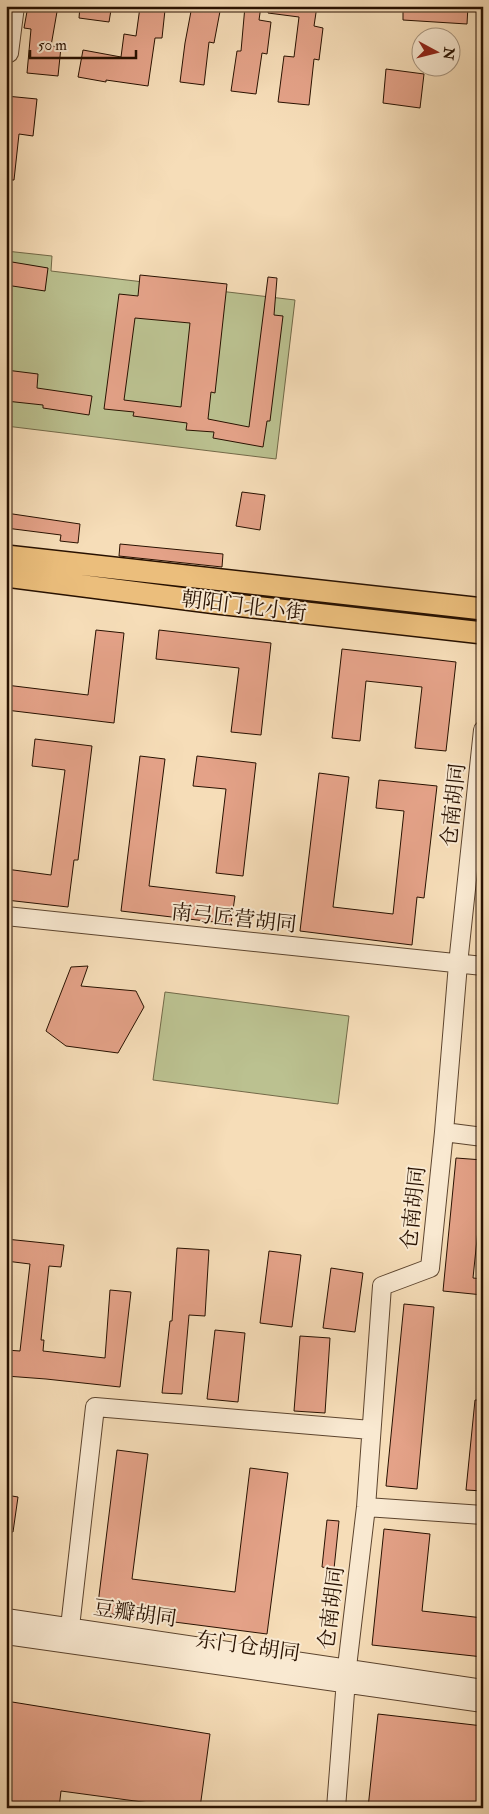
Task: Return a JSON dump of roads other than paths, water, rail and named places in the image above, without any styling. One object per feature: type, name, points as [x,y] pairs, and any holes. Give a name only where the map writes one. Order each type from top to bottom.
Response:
[{"type":"main road","name":"朝阳门北小街","points":[[6,556],[483,609]]},
{"type":"main road","name":"朝阳门北小街","points":[[6,576],[217,603],[483,633]]},
{"type":"street","points":[[6,52],[8,53],[15,6]]},
{"type":"street","name":"仓南胡同","points":[[336,1808],[346,1675],[366,1507],[382,1286],[430,1268],[458,964],[481,767],[483,730]]},
{"type":"street","name":"南弓匠营胡同","points":[[6,916],[483,966]]},
{"type":"street","points":[[444,1132],[483,1137]]},
{"type":"street","points":[[70,1627],[95,1407],[371,1430]]},
{"type":"street","points":[[366,1507],[483,1516]]},
{"type":"street","name":"豆瓣胡同","points":[[6,1618],[70,1627],[346,1675]]},
{"type":"street","name":"东门仓胡同","points":[[6,1635],[346,1675],[483,1688]]},
{"type":"street","name":"东门仓胡同","points":[[346,1675],[483,1703]]}]
